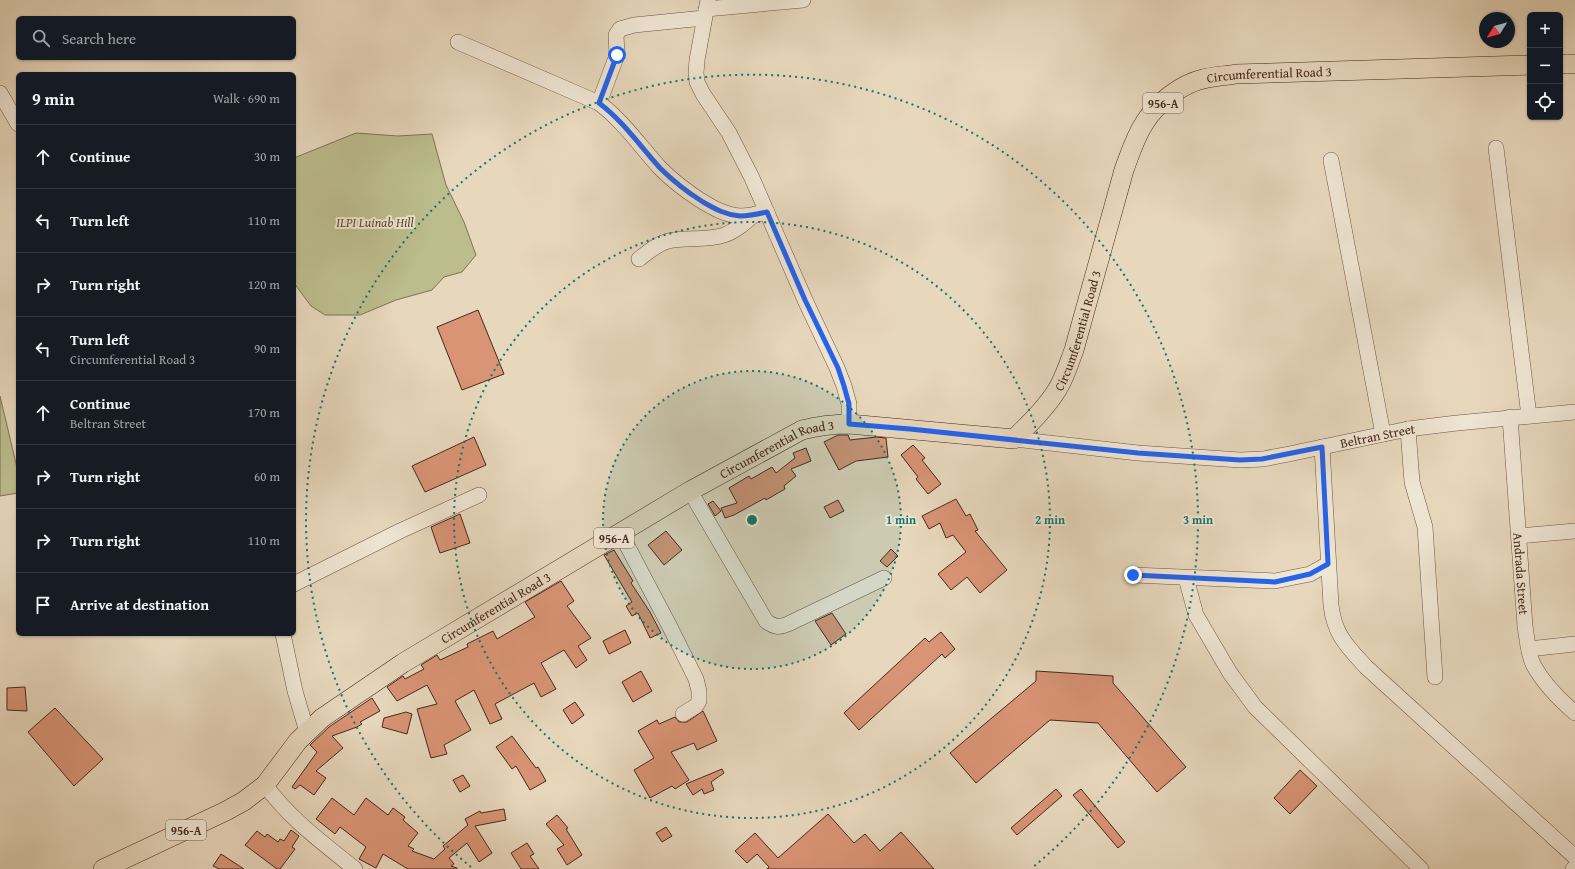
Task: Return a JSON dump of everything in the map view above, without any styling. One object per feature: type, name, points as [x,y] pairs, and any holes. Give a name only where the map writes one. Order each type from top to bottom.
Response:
[{"type":"main road","points":[[1563,64],[1575,64]]},
{"type":"main road","name":"Circumferential Road 3","points":[[103,869],[244,801],[265,785],[298,741],[307,732],[336,708],[403,663],[621,534],[690,491],[802,430],[818,426],[849,424],[1014,440],[1045,406],[1057,390],[1066,372],[1074,350],[1122,177],[1135,142],[1145,122],[1157,108],[1171,95],[1186,86],[1202,79],[1236,74],[1527,65]]},
{"type":"street","points":[[599,103],[617,55],[616,36],[620,29],[706,9],[803,0]]},
{"type":"street","points":[[706,9],[696,73],[697,82],[703,94],[729,133],[752,178],[761,213],[838,368],[849,404],[849,424]]},
{"type":"street","points":[[458,42],[599,103],[618,120],[661,168],[687,192],[714,209],[739,216],[761,213]]},
{"type":"street","points":[[0,93],[16,121]]},
{"type":"street","points":[[1496,148],[1528,416]]},
{"type":"street","points":[[1331,160],[1383,434]]},
{"type":"street","points":[[639,259],[659,245],[668,242],[724,235],[761,213]]},
{"type":"street","name":"Beltran Street","points":[[1014,440],[1145,453],[1240,460],[1262,459],[1408,430],[1510,417],[1575,412]]},
{"type":"street","name":"Andrada Street","points":[[1510,417],[1518,536],[1529,650],[1533,665],[1547,685],[1575,713]]},
{"type":"street","points":[[1408,430],[1412,482],[1425,527],[1435,677]]},
{"type":"street","points":[[1322,447],[1332,620],[1339,634],[1348,648],[1366,667],[1575,857]]},
{"type":"street","points":[[690,491],[766,621],[773,627],[780,627],[788,624],[884,578]]},
{"type":"street","points":[[296,583],[400,531],[479,495]]},
{"type":"street","points":[[1518,536],[1575,531]]},
{"type":"street","points":[[621,534],[696,679],[699,691],[699,701],[696,706],[683,714]]},
{"type":"street","points":[[1133,575],[1275,582],[1310,574],[1328,564]]},
{"type":"street","points":[[1186,578],[1196,615],[1230,673],[1255,706],[1421,869]]},
{"type":"street","points":[[283,636],[295,690],[307,732]]},
{"type":"street","points":[[1529,650],[1575,644]]},
{"type":"street","points":[[265,785],[278,803],[302,826],[355,869]]},
{"type":"green space","name":"ILPI Luinab Hill","points":[[356,133],[398,136],[432,134],[446,185],[464,222],[476,255],[462,272],[444,277],[432,290],[396,300],[360,315],[325,315],[311,306],[296,286],[296,157]]},
{"type":"green space","points":[[0,396],[16,464],[16,493],[0,496]]},
{"type":"building","points":[[478,310],[504,374],[462,390],[437,327]]},
{"type":"building","points":[[838,435],[848,435],[850,440],[876,437],[886,438],[888,457],[856,461],[839,470],[824,442]]},
{"type":"building","points":[[474,437],[486,465],[425,492],[412,466]]},
{"type":"building","points":[[913,445],[925,458],[922,460],[941,484],[928,494],[916,479],[918,477],[901,455]]},
{"type":"building","points":[[806,448],[811,461],[791,469],[796,476],[784,486],[785,489],[766,500],[765,498],[734,515],[725,518],[721,508],[737,503],[729,488],[749,476],[751,479],[772,467],[776,473],[795,458],[793,453]]},
{"type":"building","points":[[956,499],[966,516],[970,514],[978,530],[975,531],[1007,570],[980,593],[967,577],[951,590],[938,574],[966,552],[953,535],[946,538],[940,523],[929,529],[922,516]]},
{"type":"building","points":[[838,500],[844,511],[830,518],[824,507]]},
{"type":"building","points":[[713,501],[721,511],[715,516],[708,504]]},
{"type":"building","points":[[460,514],[470,543],[440,553],[431,527]]},
{"type":"building","points":[[666,531],[682,550],[664,565],[648,545]]},
{"type":"building","points":[[891,549],[898,556],[887,567],[880,561]]},
{"type":"building","points":[[614,550],[633,581],[631,583],[650,612],[661,633],[650,638],[638,613],[632,616],[626,606],[632,602],[604,555]]},
{"type":"building","points":[[561,581],[574,601],[567,606],[591,638],[578,646],[587,660],[576,668],[564,650],[541,663],[556,689],[541,697],[534,683],[495,704],[502,719],[490,724],[474,690],[455,701],[471,730],[444,745],[447,754],[431,758],[417,709],[437,704],[427,685],[397,701],[387,687],[403,676],[405,679],[424,669],[421,665],[437,655],[440,660],[468,647],[467,644],[493,631],[497,639],[535,617],[525,602]]},
{"type":"building","points":[[832,613],[846,634],[831,645],[815,621]]},
{"type":"building","points":[[625,630],[631,643],[609,654],[603,641]]},
{"type":"building","points":[[941,632],[955,649],[945,658],[942,654],[859,730],[844,713],[925,638],[929,642]]},
{"type":"building","points":[[641,671],[652,691],[633,702],[622,682]]},
{"type":"building","points":[[1036,671],[1113,676],[1113,683],[1186,767],[1157,792],[1098,723],[1050,720],[976,783],[950,753],[1036,681]]},
{"type":"building","points":[[25,687],[27,711],[7,710],[7,688]]},
{"type":"building","points":[[372,698],[380,711],[360,722],[362,724],[357,727],[332,736],[343,748],[316,771],[326,778],[314,795],[300,785],[295,789],[292,787],[317,752],[310,745],[329,727]]},
{"type":"building","points":[[575,702],[584,715],[572,724],[563,710]]},
{"type":"building","points":[[55,708],[103,759],[74,786],[28,732]]},
{"type":"building","points":[[703,711],[717,741],[697,750],[694,743],[671,752],[689,780],[675,789],[672,786],[650,798],[634,770],[654,758],[638,731],[657,720],[659,724],[675,717],[679,722],[687,722]]},
{"type":"building","points":[[406,712],[412,714],[407,734],[382,727],[384,718]]},
{"type":"building","points":[[512,736],[536,768],[538,767],[546,781],[530,790],[516,766],[512,769],[496,747]]},
{"type":"building","points":[[722,769],[724,773],[711,782],[714,790],[704,794],[702,789],[693,795],[686,784]]},
{"type":"building","points":[[1300,770],[1317,786],[1290,814],[1274,798]]},
{"type":"building","points":[[463,775],[470,786],[460,792],[453,780]]},
{"type":"building","points":[[1056,789],[1062,796],[1017,835],[1011,828]]},
{"type":"building","points":[[1081,789],[1125,842],[1118,848],[1073,795]]},
{"type":"building","points":[[332,798],[354,815],[366,798],[388,815],[393,808],[405,817],[403,820],[418,833],[408,846],[414,849],[412,851],[434,859],[445,849],[443,846],[468,825],[465,819],[480,811],[481,813],[504,809],[506,820],[475,826],[492,853],[479,862],[467,843],[449,858],[454,864],[451,866],[457,869],[408,869],[383,854],[376,868],[359,859],[366,847],[340,827],[335,834],[316,819]]},
{"type":"building","points":[[828,814],[854,843],[865,834],[880,851],[901,832],[934,869],[767,869],[769,867],[757,854],[747,863],[735,851],[755,833],[778,858]]},
{"type":"building","points":[[557,815],[568,828],[566,829],[582,855],[567,865],[557,849],[564,845],[546,824]]},
{"type":"building","points":[[666,827],[672,836],[662,842],[656,833]]},
{"type":"building","points":[[291,830],[299,836],[292,847],[295,849],[280,869],[277,869],[245,845],[257,831],[265,837],[267,834],[278,842],[280,839],[284,841]]},
{"type":"building","points":[[527,843],[534,854],[530,856],[539,869],[521,869],[511,853]]},
{"type":"building","points":[[221,854],[244,869],[219,869],[213,866]]},
{"type":"route","points":[[617,55],[599,103],[618,120],[661,168],[687,192],[714,209],[739,216],[767,212],[805,300],[838,368],[849,404],[849,424],[1195,458],[1240,460],[1262,459],[1322,447],[1328,564],[1310,574],[1275,582],[1133,575]]}]
